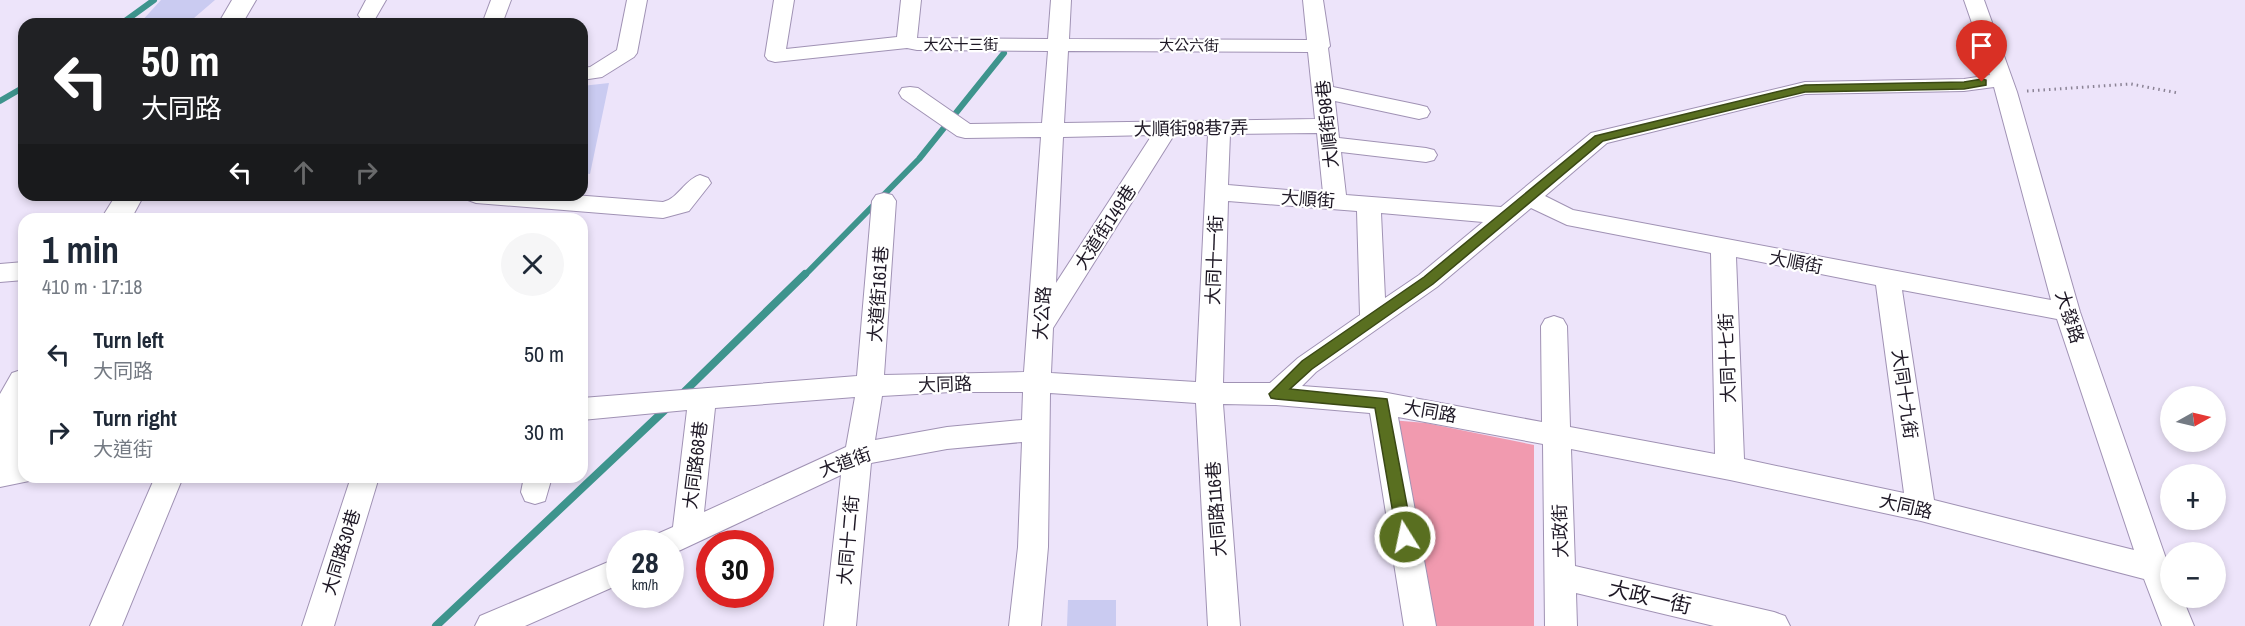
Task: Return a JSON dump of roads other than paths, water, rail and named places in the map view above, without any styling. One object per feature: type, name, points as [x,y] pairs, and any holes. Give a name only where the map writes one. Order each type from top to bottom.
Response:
[{"type":"main road","points":[[234,18],[244,0]]},
{"type":"main road","points":[[250,18],[261,0]]},
{"type":"main road","points":[[0,424],[18,392]]},
{"type":"main road","points":[[0,466],[18,434]]},
{"type":"street","points":[[494,18],[501,0]]},
{"type":"street","points":[[589,74],[627,53],[637,0]]},
{"type":"street","points":[[784,0],[775,56],[907,42]]},
{"type":"street","name":"大公十三街","points":[[911,0],[907,42],[917,44],[1058,43]]},
{"type":"street","name":"大公路","points":[[1025,626],[1033,547],[1037,382],[1061,0]]},
{"type":"street","name":"大順街98巷","points":[[1314,0],[1335,201]]},
{"type":"street","name":"大發路","points":[[1974,2],[2002,86],[2067,312],[2155,569],[2178,626]]},
{"type":"street","name":"大公六街","points":[[1058,43],[1320,46]]},
{"type":"street","points":[[1276,394],[1307,365],[1428,281],[1599,138],[1805,88],[2002,86]]},
{"type":"street","points":[[1324,92],[1419,112]]},
{"type":"street","name":"大順街98巷7弄","points":[[910,93],[965,131],[1219,128],[1328,135],[1426,154]]},
{"type":"street","name":"大同十一街","points":[[1209,393],[1219,128]]},
{"type":"street","name":"大道街149巷","points":[[1042,325],[1167,129]]},
{"type":"street","points":[[551,201],[663,210],[681,205],[700,183]]},
{"type":"street","name":"大順街","points":[[1217,192],[1507,216]]},
{"type":"street","name":"大順街","points":[[1529,197],[1567,218],[2067,312]]},
{"type":"street","name":"大道街161巷","points":[[858,454],[870,388],[885,201]]},
{"type":"street","points":[[1369,204],[1373,321]]},
{"type":"street","name":"大同十七街","points":[[1724,248],[1730,468]]},
{"type":"street","points":[[0,273],[18,272]]},
{"type":"street","name":"大同十九街","points":[[1888,279],[1921,509]]},
{"type":"street","name":"大政街","points":[[1554,326],[1561,626]]},
{"type":"street","name":"大同路","points":[[588,409],[796,390],[870,388],[951,382],[1037,382],[1209,393],[1276,394],[1382,403],[1730,468],[1921,509],[2155,569]]},
{"type":"street","name":"大同路116巷","points":[[1209,393],[1224,626]]},
{"type":"street","name":"大同路68巷","points":[[678,530],[684,400]]},
{"type":"street","points":[[1382,403],[1420,626]]},
{"type":"street","name":"大道街","points":[[684,535],[858,454],[946,438],[1036,430]]},
{"type":"street","name":"大同十二街","points":[[840,626],[858,454]]},
{"type":"street","points":[[0,475],[18,473]]},
{"type":"street","points":[[106,626],[166,483]]},
{"type":"street","name":"大同路30巷","points":[[318,626],[362,483]]},
{"type":"street","points":[[491,626],[606,576]]},
{"type":"street","name":"大政一街","points":[[1561,576],[1774,626]]},
{"type":"waterway","points":[[129,18],[154,0]]},
{"type":"waterway","points":[[804,276],[919,159],[1004,53]]},
{"type":"waterway","points":[[0,101],[18,90]]},
{"type":"waterway","points":[[681,395],[805,274]]},
{"type":"waterway","points":[[588,483],[668,407]]},
{"type":"waterway","points":[[436,626],[587,483]]}]
